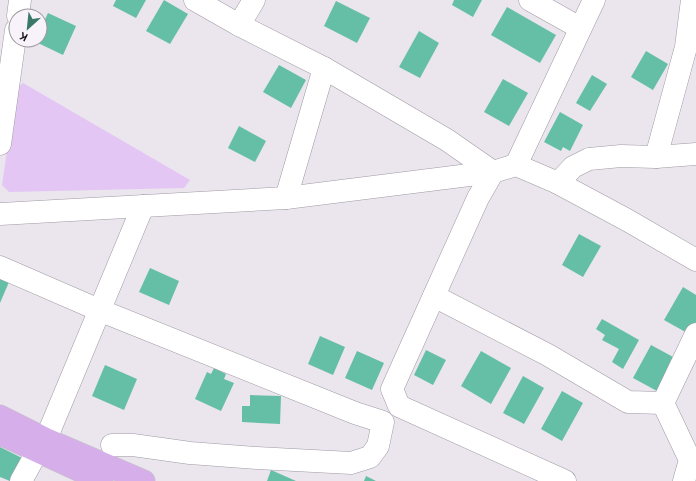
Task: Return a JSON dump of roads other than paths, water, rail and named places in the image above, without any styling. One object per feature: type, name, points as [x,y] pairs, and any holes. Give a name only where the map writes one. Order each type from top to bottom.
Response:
[{"type":"main road","points":[[0,416],[42,446],[102,481]]},
{"type":"main road","points":[[0,434],[42,446],[144,481]]},
{"type":"street","points":[[195,0],[239,25],[324,68],[447,140],[493,172]]},
{"type":"street","points":[[239,25],[254,0]]},
{"type":"street","points":[[530,0],[580,28]]},
{"type":"street","points":[[516,165],[594,0]]},
{"type":"street","points":[[656,156],[686,48],[692,0]]},
{"type":"street","points":[[0,144],[13,48]]},
{"type":"street","points":[[286,198],[324,68]]},
{"type":"street","points":[[558,183],[573,167],[589,159],[621,156],[696,154]]},
{"type":"street","points":[[0,214],[286,198],[493,172],[516,165],[558,183],[627,220],[696,260]]},
{"type":"street","points":[[493,172],[478,198],[392,390],[399,406],[565,481]]},
{"type":"street","points":[[21,481],[42,446],[143,206]]},
{"type":"street","points":[[0,266],[99,310],[348,410],[382,422]]},
{"type":"street","points":[[434,296],[548,355],[628,402],[663,402]]},
{"type":"street","points":[[663,402],[696,334]]},
{"type":"street","points":[[663,402],[690,460],[684,481]]},
{"type":"street","points":[[112,445],[249,458],[351,463],[370,457],[378,446],[382,422],[399,406]]}]
